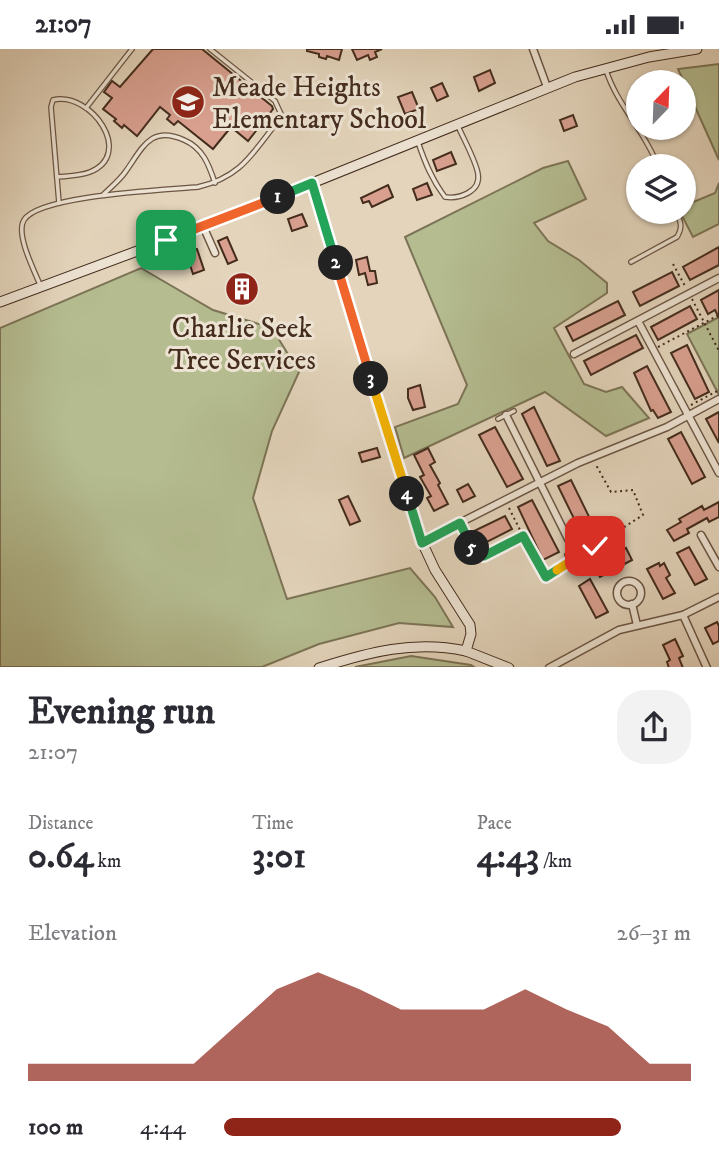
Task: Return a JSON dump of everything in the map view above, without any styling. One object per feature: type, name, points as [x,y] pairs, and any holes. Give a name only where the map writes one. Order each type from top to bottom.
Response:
[{"type":"main road","points":[[0,302],[203,226],[547,87],[605,68],[697,49]]},
{"type":"main road","points":[[312,183],[422,543],[435,570],[470,625],[471,634],[466,651]]},
{"type":"main road","points":[[319,667],[389,648],[434,646],[466,651],[509,667]]},
{"type":"street","points":[[533,49],[547,87]]},
{"type":"street","points":[[203,226],[215,253]]},
{"type":"street","points":[[575,354],[719,278]]},
{"type":"street","points":[[638,321],[719,473]]},
{"type":"street","points":[[422,543],[540,483],[719,399]]},
{"type":"street","points":[[506,415],[540,483],[578,549]]},
{"type":"street","points":[[701,535],[719,568]]},
{"type":"street","points":[[549,667],[602,637],[637,625],[683,615],[719,597]]},
{"type":"street","points":[[632,604],[637,625]]},
{"type":"street","points":[[683,615],[707,667]]},
{"type":"lane","points":[[86,108],[132,49]]},
{"type":"lane","points":[[41,287],[21,230],[24,220],[31,213],[59,203],[215,183],[239,169],[278,121],[281,114],[275,101],[210,49]]},
{"type":"lane","points":[[605,68],[610,84],[648,141],[653,154]]},
{"type":"lane","points":[[57,177],[90,172],[100,166],[109,141],[106,129],[86,108],[73,100],[53,100],[51,107],[59,203]]},
{"type":"lane","points":[[417,140],[425,165],[446,197],[454,198],[468,193],[477,185],[478,175],[457,124]]},
{"type":"lane","points":[[102,197],[124,174],[146,142],[157,135],[171,134],[189,142],[202,152],[215,183]]},
{"type":"lane","points":[[631,262],[677,237],[681,224]]},
{"type":"lane","points":[[499,419],[514,411]]},
{"type":"lane","points":[[460,523],[475,554],[479,556],[523,536]]},
{"type":"lane","points":[[567,555],[578,549]]},
{"type":"path","points":[[673,264],[687,290]]},
{"type":"path","points":[[691,297],[719,351]]},
{"type":"path","points":[[658,347],[719,315]]},
{"type":"path","points":[[690,405],[719,390]]},
{"type":"path","points":[[509,508],[546,577],[643,515],[633,490],[611,492],[596,465]]},
{"type":"green space","points":[[719,64],[719,160],[696,109],[696,70],[678,69]]},
{"type":"green space","points":[[568,161],[586,199],[534,223],[548,241],[579,260],[607,283],[607,293],[554,328],[584,384],[606,392],[622,387],[649,418],[606,436],[545,392],[404,458],[395,427],[458,404],[467,385],[405,237],[543,168]]},
{"type":"green space","points":[[719,183],[719,224],[693,237],[686,224],[696,224],[696,201],[715,193]]},
{"type":"green space","points":[[141,268],[213,310],[272,328],[299,372],[272,431],[253,498],[287,599],[410,568],[435,597],[453,627],[399,623],[319,644],[262,667],[0,667],[0,328]]},
{"type":"green space","points":[[719,317],[719,395],[687,334]]},
{"type":"green space","points":[[411,656],[471,665],[474,667],[355,667]]},
{"type":"building","name":"Meade Heights Elementary School","points":[[153,49],[202,49],[273,109],[248,141],[231,127],[213,149],[178,121],[174,125],[167,119],[170,115],[160,107],[137,136],[124,125],[122,128],[114,121],[116,119],[103,109],[112,98],[104,92],[112,81],[120,87]]},
{"type":"building","points":[[307,49],[342,49],[339,60],[327,56],[326,59],[319,57],[319,54]]},
{"type":"building","points":[[352,49],[382,49],[375,52],[377,57],[370,60],[368,55],[357,60]]},
{"type":"building","points":[[490,70],[495,83],[479,91],[474,77]]},
{"type":"building","points":[[442,83],[448,96],[437,101],[431,88]]},
{"type":"building","points":[[412,92],[419,109],[405,114],[398,97]]},
{"type":"building","points":[[573,115],[577,126],[564,131],[560,120]]},
{"type":"building","points":[[451,152],[456,164],[437,171],[433,160]]},
{"type":"building","points":[[427,183],[432,195],[417,200],[413,189]]},
{"type":"building","points":[[388,185],[393,197],[372,207],[369,201],[363,203],[361,198]]},
{"type":"building","points":[[302,214],[307,226],[292,231],[288,219]]},
{"type":"building","points":[[227,237],[237,260],[228,264],[218,241]]},
{"type":"building","points":[[719,247],[719,265],[690,280],[683,267]]},
{"type":"building","points":[[197,249],[204,270],[193,274],[186,253]]},
{"type":"building","points":[[367,257],[370,271],[375,271],[377,283],[368,285],[365,273],[359,275],[356,260]]},
{"type":"building","points":[[672,272],[679,286],[640,306],[633,292]]},
{"type":"building","points":[[719,290],[719,318],[715,310],[708,314],[701,300]]},
{"type":"building","points":[[618,301],[625,315],[573,341],[566,327]]},
{"type":"building","points":[[690,306],[697,319],[658,340],[651,327]]},
{"type":"building","points":[[636,335],[643,348],[591,375],[584,361]]},
{"type":"building","points":[[687,345],[709,392],[695,399],[671,353]]},
{"type":"building","points":[[647,366],[671,412],[658,418],[653,410],[651,411],[634,373]]},
{"type":"building","points":[[420,385],[425,407],[413,410],[408,389]]},
{"type":"building","points":[[534,407],[560,461],[547,466],[522,414]]},
{"type":"building","points":[[719,412],[719,443],[706,419]]},
{"type":"building","points":[[495,427],[523,479],[507,487],[479,435]]},
{"type":"building","points":[[681,432],[705,477],[692,484],[668,439]]},
{"type":"building","points":[[377,448],[380,457],[362,462],[359,453]]},
{"type":"building","points":[[428,448],[435,462],[430,465],[448,504],[434,511],[427,498],[431,496],[420,477],[424,475],[414,455]]},
{"type":"building","points":[[571,480],[597,533],[584,539],[558,486]]},
{"type":"building","points":[[468,484],[475,496],[463,502],[457,490]]},
{"type":"building","points":[[348,496],[360,521],[350,525],[339,500]]},
{"type":"building","points":[[532,500],[559,552],[543,560],[518,507]]},
{"type":"building","points":[[719,502],[719,517],[709,522],[707,518],[687,529],[689,533],[674,541],[667,530],[681,522],[679,519],[702,506],[704,510]]},
{"type":"building","points":[[505,516],[512,529],[479,546],[472,532]]},
{"type":"building","points":[[689,547],[707,579],[695,585],[677,553]]},
{"type":"building","points":[[626,548],[632,560],[600,577],[594,566]]},
{"type":"building","points":[[659,563],[660,566],[664,563],[670,575],[666,578],[675,593],[663,599],[647,569]]},
{"type":"building","points":[[590,579],[608,612],[596,618],[579,586]]},
{"type":"building","points":[[717,622],[719,641],[713,644],[705,628]]},
{"type":"building","points":[[675,639],[683,656],[679,658],[683,667],[669,667],[667,662],[670,660],[663,645]]},
{"type":"place","name":"Meade Heights Elementary School","points":[[188,102]]},
{"type":"place","name":"Charlie Seek Tree Services","points":[[242,289]]},
{"type":"route","points":[[166,240],[312,183],[422,543],[460,523],[475,554],[479,556],[523,536],[546,577],[595,546]]}]
